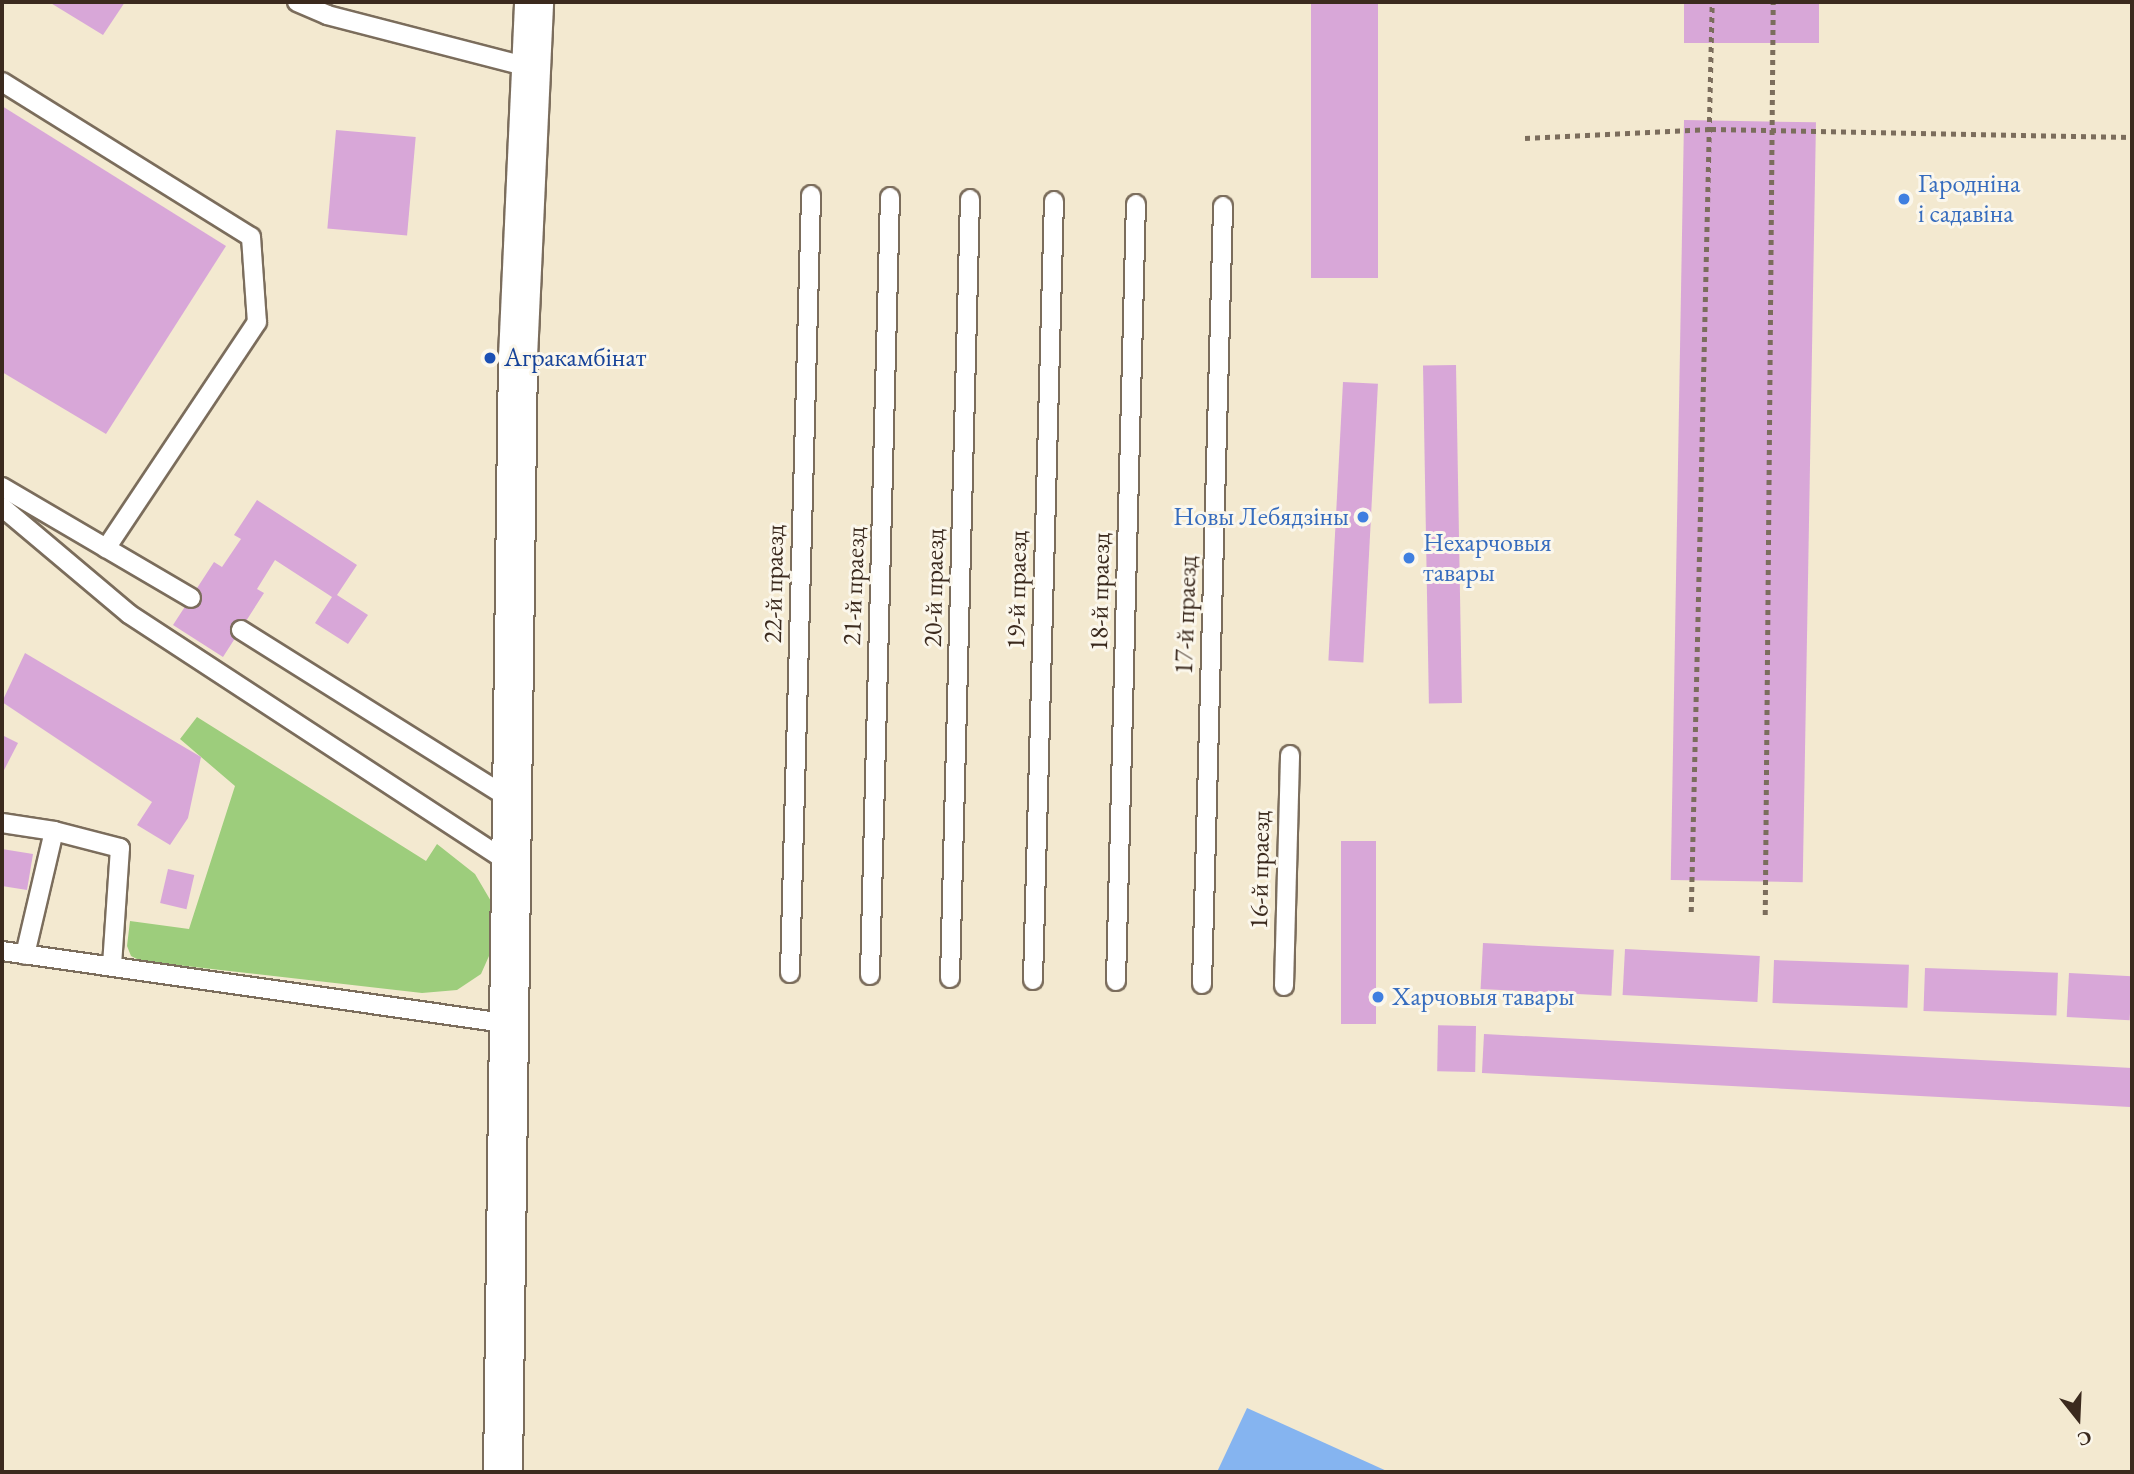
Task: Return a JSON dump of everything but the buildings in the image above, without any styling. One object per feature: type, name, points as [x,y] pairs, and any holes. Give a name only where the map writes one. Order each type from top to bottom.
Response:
[{"type":"street","points":[[503,1472],[518,357],[534,2]]},
{"type":"lane","points":[[297,2],[327,15],[532,68]]},
{"type":"lane","points":[[2,82],[251,237],[257,322],[106,548]]},
{"type":"lane","name":"22-й праезд","points":[[790,973],[811,195]]},
{"type":"lane","name":"21-й праезд","points":[[870,975],[890,197]]},
{"type":"lane","name":"20-й праезд","points":[[950,978],[970,199]]},
{"type":"lane","name":"19-й праезд","points":[[1033,980],[1054,201]]},
{"type":"lane","name":"18-й праезд","points":[[1116,981],[1136,204]]},
{"type":"lane","name":"17-й праезд","points":[[1202,984],[1223,206]]},
{"type":"lane","points":[[2,487],[191,597]]},
{"type":"lane","points":[[2,507],[129,614],[512,865]]},
{"type":"lane","points":[[241,630],[512,800]]},
{"type":"lane","name":"16-й праезд","points":[[1284,986],[1290,755]]},
{"type":"lane","points":[[2,823],[54,831],[120,848],[112,966]]},
{"type":"lane","points":[[24,955],[54,831]]},
{"type":"lane","points":[[2,951],[511,1024]]},
{"type":"path","points":[[1691,912],[1712,2]]},
{"type":"path","points":[[1765,915],[1775,131],[1773,2]]},
{"type":"path","points":[[1525,138],[1710,129],[2132,137]]},
{"type":"green space","points":[[197,717],[426,861],[437,844],[475,874],[495,908],[493,947],[481,974],[457,990],[422,993],[141,961],[131,956],[127,946],[130,921],[189,929],[235,786],[180,739]]},
{"type":"water","points":[[1247,1408],[1389,1472],[1217,1472]]},
{"type":"place","name":"Гародніна і садавіна","points":[[1904,199]]},
{"type":"place","name":"Агракамбінат","points":[[490,358]]},
{"type":"place","name":"Новы Лебядзіны","points":[[1363,517]]},
{"type":"place","name":"Нехарчовыя тавары","points":[[1409,558]]},
{"type":"place","name":"Харчовыя тавары","points":[[1378,997]]}]
